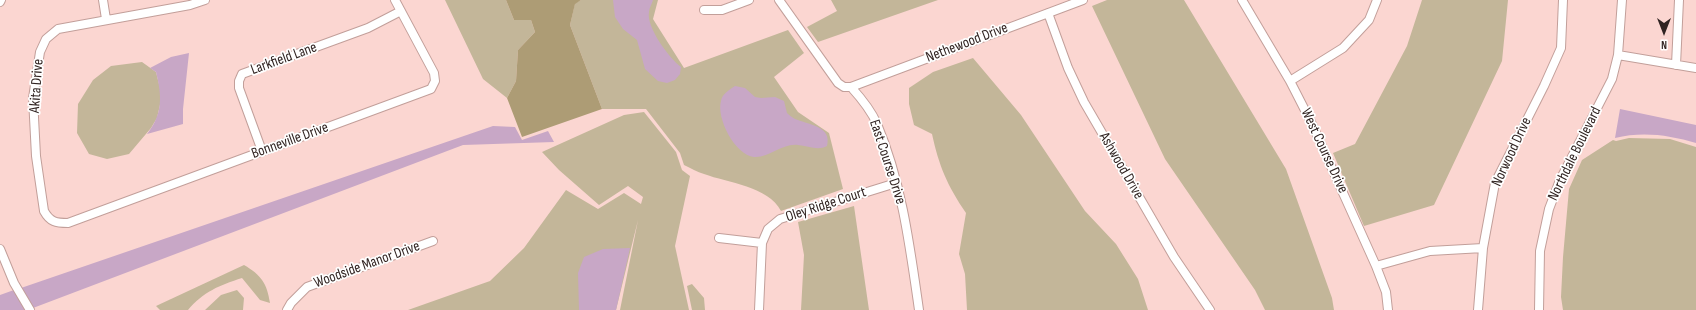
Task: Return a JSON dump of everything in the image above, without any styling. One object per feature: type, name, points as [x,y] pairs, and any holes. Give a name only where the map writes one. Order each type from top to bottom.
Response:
[{"type":"street","points":[[103,0],[106,19]]},
{"type":"street","name":"Akita Drive","points":[[56,223],[48,218],[44,211],[36,156],[33,98],[40,52],[46,39],[58,29],[205,0]]},
{"type":"street","name":"Bonneville Drive","points":[[56,223],[68,223],[431,89],[435,82],[434,73],[395,0]]},
{"type":"street","points":[[704,10],[722,10],[749,0]]},
{"type":"street","name":"East Course Drive","points":[[779,0],[838,83],[844,87],[851,87],[865,103],[877,123],[896,183],[905,219],[919,310]]},
{"type":"street","name":"Nethewood Drive","points":[[851,87],[1083,0]]},
{"type":"street","points":[[1243,2],[1253,0]]},
{"type":"street","points":[[1290,81],[1343,48],[1369,20],[1377,0]]},
{"type":"street","name":"Norwood Drive","points":[[1478,310],[1483,248],[1495,183],[1544,86],[1561,48],[1563,0]]},
{"type":"street","name":"Northdale Boulevard","points":[[1539,310],[1540,251],[1548,209],[1560,180],[1612,79],[1618,55],[1622,0]]},
{"type":"street","points":[[1676,65],[1679,0]]},
{"type":"street","name":"West Course Drive","points":[[1243,2],[1290,81],[1311,122],[1376,266],[1386,292],[1388,310]]},
{"type":"street","name":"Larkfield Lane","points":[[262,151],[239,88],[239,81],[242,74],[368,28],[401,11]]},
{"type":"street","name":"Ashwood Drive","points":[[1048,13],[1068,68],[1084,102],[1174,257],[1210,310]]},
{"type":"street","points":[[1618,55],[1696,68]]},
{"type":"street","name":"Oley Ridge Court","points":[[759,310],[762,243],[768,229],[780,219],[896,183]]},
{"type":"street","points":[[719,238],[762,243]]},
{"type":"street","name":"Woodside Manor Drive","points":[[287,310],[291,303],[307,287],[433,241]]},
{"type":"street","points":[[1376,266],[1430,251],[1483,248]]},
{"type":"street","points":[[0,249],[14,283],[30,310]]},
{"type":"shaded area","points":[[445,0],[506,0],[514,20],[531,20],[535,32],[518,50],[516,81],[507,98],[483,79]]},
{"type":"shaded area","points":[[506,0],[581,0],[575,4],[570,25],[602,109],[522,137],[507,98],[516,81],[518,50],[535,32],[531,20],[514,20]]},
{"type":"shaded area","points":[[581,0],[658,0],[653,19],[684,68],[788,30],[804,53],[774,77],[798,112],[829,133],[843,189],[781,211],[767,196],[747,186],[701,173],[684,165],[680,153],[646,109],[602,109],[570,25],[575,3]]},
{"type":"shaded area","points":[[613,0],[653,0],[649,9],[651,26],[659,42],[681,67],[680,74],[675,80],[667,83],[658,81],[645,69],[637,40],[623,29],[615,17]]},
{"type":"shaded area","points":[[831,0],[938,0],[818,42],[807,27],[837,11]]},
{"type":"shaded area","points":[[1107,0],[1184,0],[1286,169],[1332,298],[1334,310],[1265,310],[1255,290],[1165,159],[1092,6]]},
{"type":"shaded area","points":[[1422,0],[1508,0],[1502,61],[1434,205],[1364,226],[1333,153],[1355,144],[1407,46]]},
{"type":"shaded area","points":[[189,53],[183,109],[183,124],[147,134],[156,119],[160,104],[156,72],[150,68],[171,57]]},
{"type":"shaded area","points":[[973,58],[1021,115],[1085,211],[1116,244],[1138,279],[1148,310],[967,310],[965,274],[959,254],[966,213],[944,175],[932,134],[914,125],[909,104],[909,88],[933,72]]},
{"type":"shaded area","points":[[142,62],[156,72],[162,96],[157,118],[151,128],[129,154],[107,159],[89,154],[77,133],[78,104],[93,80],[111,66]]},
{"type":"shaded area","points":[[735,86],[745,88],[755,97],[775,97],[784,101],[787,113],[797,120],[814,125],[823,131],[828,140],[827,146],[817,148],[792,145],[760,157],[747,155],[740,150],[728,135],[721,117],[720,108],[723,96]]},
{"type":"shaded area","points":[[1620,109],[1696,125],[1696,143],[1666,136],[1646,134],[1615,138]]},
{"type":"shaded area","points":[[644,112],[676,152],[682,170],[690,176],[675,246],[689,310],[620,310],[638,220],[616,310],[408,310],[490,281],[524,248],[566,190],[598,209],[624,193],[641,204],[643,197],[628,186],[599,205],[559,170],[542,152],[624,115]]},
{"type":"shaded area","points":[[493,126],[515,127],[522,140],[548,131],[554,142],[463,145],[33,308],[21,288]]},
{"type":"shaded area","points":[[1629,138],[1670,139],[1696,147],[1696,310],[1563,310],[1561,297],[1569,189],[1582,160],[1613,140],[1616,141]]},
{"type":"shaded area","points":[[854,206],[869,310],[801,310],[804,255],[798,222]]},
{"type":"shaded area","points":[[630,248],[616,310],[579,310],[578,273],[584,257],[603,249]]},
{"type":"shaded area","points":[[244,265],[255,272],[262,280],[267,290],[270,303],[260,300],[242,278],[226,283],[212,290],[200,298],[188,310],[160,310],[156,306]]},
{"type":"shaded area","points":[[692,284],[704,298],[705,310],[692,310],[687,286]]},
{"type":"shaded area","points":[[14,290],[26,310],[0,310],[0,295]]},
{"type":"shaded area","points":[[237,290],[244,298],[243,310],[205,310],[221,295]]}]
